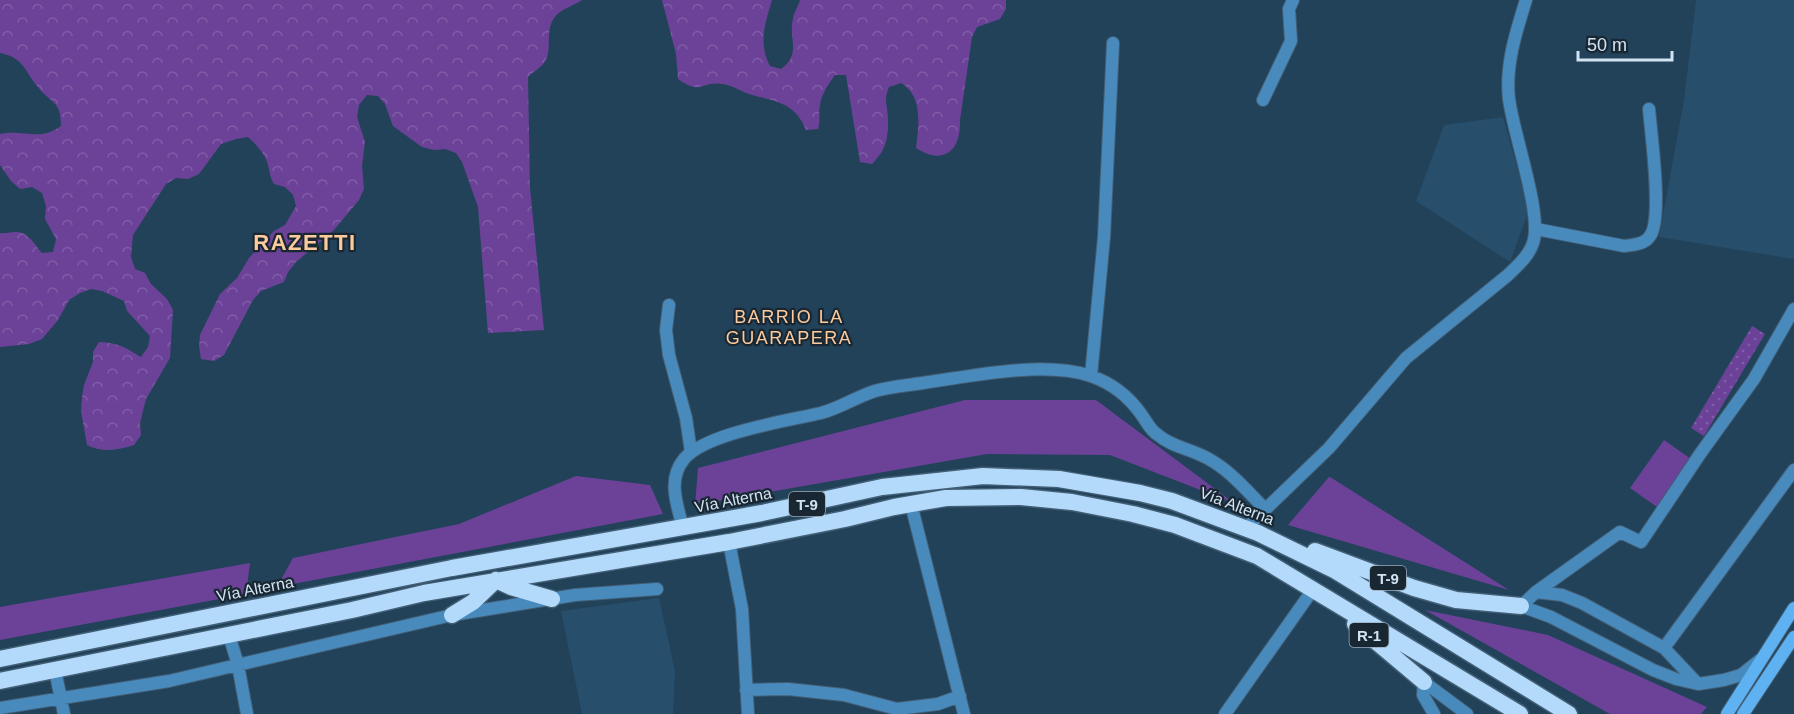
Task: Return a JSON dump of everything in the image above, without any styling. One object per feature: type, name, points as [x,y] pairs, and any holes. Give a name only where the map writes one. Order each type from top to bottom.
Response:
[{"type":"highway","name":"Vía Alterna","points":[[0,659],[452,568],[683,528],[882,487],[983,476],[1059,479],[1140,494],[1172,501],[1252,530],[1334,570],[1569,714]]},
{"type":"highway","name":"T-9","points":[[0,681],[496,580],[729,542],[946,498],[1000,496],[1102,507],[1175,525],[1257,556],[1314,588],[1520,714]]},
{"type":"highway","name":"T-9","points":[[1252,530],[1414,588],[1456,600],[1521,606]]},
{"type":"highway","points":[[452,615],[473,602],[496,580],[511,587],[552,599]]},
{"type":"highway","name":"R-1","points":[[1314,588],[1424,682]]},
{"type":"main road","points":[[1727,714],[1794,608]]},
{"type":"main road","points":[[1743,714],[1794,637]]},
{"type":"street","points":[[1263,100],[1291,41],[1289,9],[1293,0]]},
{"type":"street","points":[[1252,530],[1265,509],[1329,448],[1406,358],[1520,263],[1531,248],[1536,230],[1530,191],[1515,134],[1508,82],[1509,66],[1526,0]]},
{"type":"street","points":[[1091,376],[1104,237],[1113,43]]},
{"type":"street","points":[[1536,230],[1624,246],[1637,244],[1649,238],[1654,229],[1656,196],[1649,109]]},
{"type":"street","points":[[669,305],[666,330],[669,355],[686,418],[691,452]]},
{"type":"street","points":[[1521,606],[1536,592],[1620,532],[1641,542],[1754,379],[1794,309]]},
{"type":"street","points":[[683,528],[674,494],[674,477],[680,464],[691,452],[707,443],[750,429],[832,410],[852,399],[878,390],[974,376],[1049,369],[1091,376],[1113,387],[1124,395],[1142,415],[1149,427],[1160,437],[1207,458],[1226,470],[1265,509]]},
{"type":"street","points":[[1664,648],[1794,470]]},
{"type":"street","points":[[911,504],[964,714]]},
{"type":"street","points":[[729,542],[742,609],[748,714]]},
{"type":"street","points":[[1225,714],[1314,588]]},
{"type":"street","points":[[0,708],[170,681],[452,615],[575,595],[657,589]]},
{"type":"street","points":[[1536,592],[1562,595],[1582,603],[1664,648],[1698,684]]},
{"type":"street","name":"T-9","points":[[1521,606],[1551,617],[1653,670],[1698,684],[1742,675],[1761,660]]},
{"type":"street","points":[[229,635],[238,665],[247,714]]},
{"type":"street","points":[[55,670],[64,714]]},
{"type":"street","points":[[1424,682],[1423,695],[1434,714]]},
{"type":"street","name":"R-1","points":[[1424,682],[1467,714]]},
{"type":"street","points":[[746,690],[789,689],[844,695],[897,709],[938,704],[960,696]]},
{"type":"shaded area","points":[[1696,0],[1794,0],[1794,259],[1659,237],[1684,100]]},
{"type":"shaded area","points":[[1503,117],[1529,210],[1510,262],[1416,201],[1444,125]]},
{"type":"shaded area","points":[[659,598],[675,671],[673,714],[582,714],[561,611]]},
{"type":"green space","points":[[0,0],[582,0],[563,10],[554,18],[551,23],[546,60],[528,77],[530,188],[544,330],[488,333],[478,207],[462,162],[456,153],[445,149],[434,150],[422,147],[393,126],[385,104],[378,96],[367,95],[359,105],[357,117],[365,142],[362,166],[364,189],[359,200],[333,231],[296,262],[284,282],[261,291],[253,300],[224,355],[214,361],[201,359],[199,346],[200,335],[220,294],[237,278],[249,258],[274,231],[285,225],[296,206],[293,195],[285,187],[274,184],[265,157],[248,137],[221,144],[199,174],[188,179],[176,178],[166,184],[133,235],[131,257],[135,269],[145,273],[151,284],[167,299],[173,310],[170,358],[146,399],[140,423],[141,435],[134,445],[110,450],[87,445],[81,411],[84,385],[93,362],[93,352],[99,342],[112,343],[141,357],[148,347],[150,336],[127,311],[124,301],[102,291],[91,289],[69,300],[58,320],[42,339],[29,344],[0,347],[0,233],[20,232],[30,239],[42,253],[53,252],[56,239],[45,219],[46,206],[42,193],[32,187],[20,189],[0,165],[0,134],[46,133],[61,126],[61,118],[57,107],[38,87],[23,66],[15,58],[0,53]]},
{"type":"green space","points":[[662,0],[772,0],[765,25],[764,49],[770,66],[781,69],[791,58],[793,52],[792,26],[800,0],[1006,0],[1006,9],[1000,19],[977,27],[972,37],[960,131],[954,147],[949,152],[935,156],[916,148],[918,112],[916,103],[913,95],[901,83],[889,87],[887,92],[887,139],[872,164],[860,162],[846,75],[835,75],[826,89],[819,111],[818,129],[806,130],[796,113],[783,104],[726,85],[710,84],[692,87],[678,79],[676,54]]},
{"type":"green space","points":[[1752,326],[1765,334],[1704,436],[1691,428]]},
{"type":"green space","points":[[965,400],[1096,400],[1234,503],[1110,455],[987,454],[695,505],[698,468]]},
{"type":"green space","points":[[1664,440],[1691,459],[1657,507],[1630,488]]},
{"type":"green space","points":[[576,476],[650,485],[663,514],[277,587],[293,558],[459,524]]},
{"type":"green space","points":[[1330,477],[1509,590],[1288,525]]},
{"type":"green space","points":[[250,563],[246,594],[0,640],[0,607]]},
{"type":"green space","points":[[1425,610],[1548,635],[1707,707],[1701,714],[1610,714]]},
{"type":"district","name":"RAZETTI","points":[[305,242]]},
{"type":"district","name":"BARRIO LA GUARAPERA","points":[[789,327]]}]
